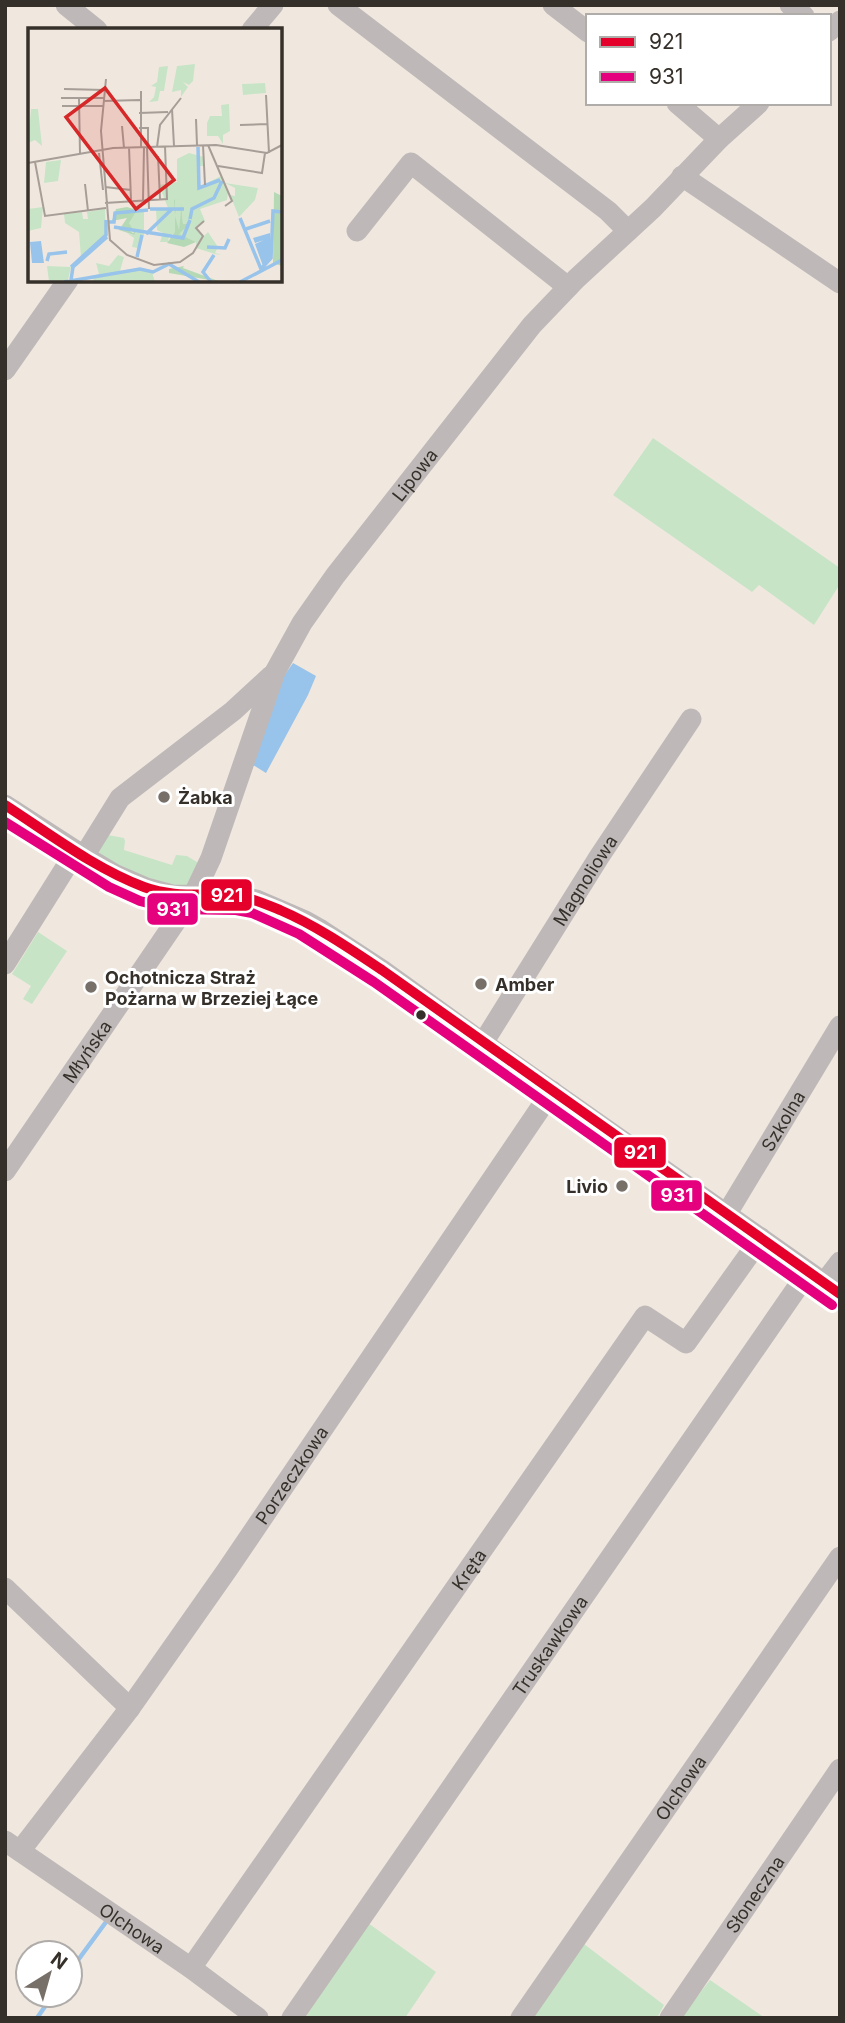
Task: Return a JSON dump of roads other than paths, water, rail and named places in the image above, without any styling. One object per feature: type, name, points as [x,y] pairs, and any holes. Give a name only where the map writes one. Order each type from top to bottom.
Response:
[{"type":"street","points":[[66,5],[95,28]]},
{"type":"street","points":[[254,28],[273,5]]},
{"type":"street","points":[[338,5],[608,211],[628,231]]},
{"type":"street","points":[[553,5],[586,30]]},
{"type":"street","points":[[679,105],[719,139]]},
{"type":"street","name":"Lipowa","points":[[193,896],[211,858],[275,672],[302,623],[335,576],[532,325],[568,287],[653,208],[719,139],[757,105]]},
{"type":"street","points":[[357,232],[411,163],[568,287]]},
{"type":"street","points":[[682,176],[840,283]]},
{"type":"street","points":[[5,370],[67,282]]},
{"type":"street","name":"Lipowa","points":[[5,964],[120,798],[233,711],[275,672]]},
{"type":"street","name":"Magnoliowa","points":[[483,1043],[599,857],[691,719]]},
{"type":"street","points":[[5,805],[80,854],[116,875],[146,888],[172,895],[238,896],[256,900],[306,921],[382,970],[824,1283]]},
{"type":"street","name":"Młyńska","points":[[5,1171],[193,896]]},
{"type":"street","name":"Szkolna","points":[[726,1214],[840,1027]]},
{"type":"street","name":"Porzeczkowa","points":[[13,1846],[130,1708],[289,1480],[552,1091]]},
{"type":"street","name":"Kręta","points":[[191,1968],[645,1316],[686,1343],[761,1238]]},
{"type":"street","name":"Truskawkowa","points":[[292,2018],[840,1262]]},
{"type":"street","name":"Olchowa","points":[[521,2018],[840,1558]]},
{"type":"street","points":[[5,1588],[130,1708]]},
{"type":"street","name":"Słoneczna","points":[[670,2018],[840,1769]]},
{"type":"street","name":"Olchowa","points":[[13,1846],[191,1968],[258,2018]]},
{"type":"water","points":[[293,663],[316,676],[266,773],[253,765],[284,676]]},
{"type":"waterway","points":[[84,1952],[106,1922]]},
{"type":"waterway","points":[[37,2018],[43,2009]]},
{"type":"place","name":"Żabka","points":[[164,797]]},
{"type":"place","name":"Amber","points":[[481,984]]},
{"type":"place","name":"Ochotnicza Straż Pożarna w Brzeziej Łące","points":[[91,987]]},
{"type":"place","name":"Livio","points":[[622,1186]]}]
